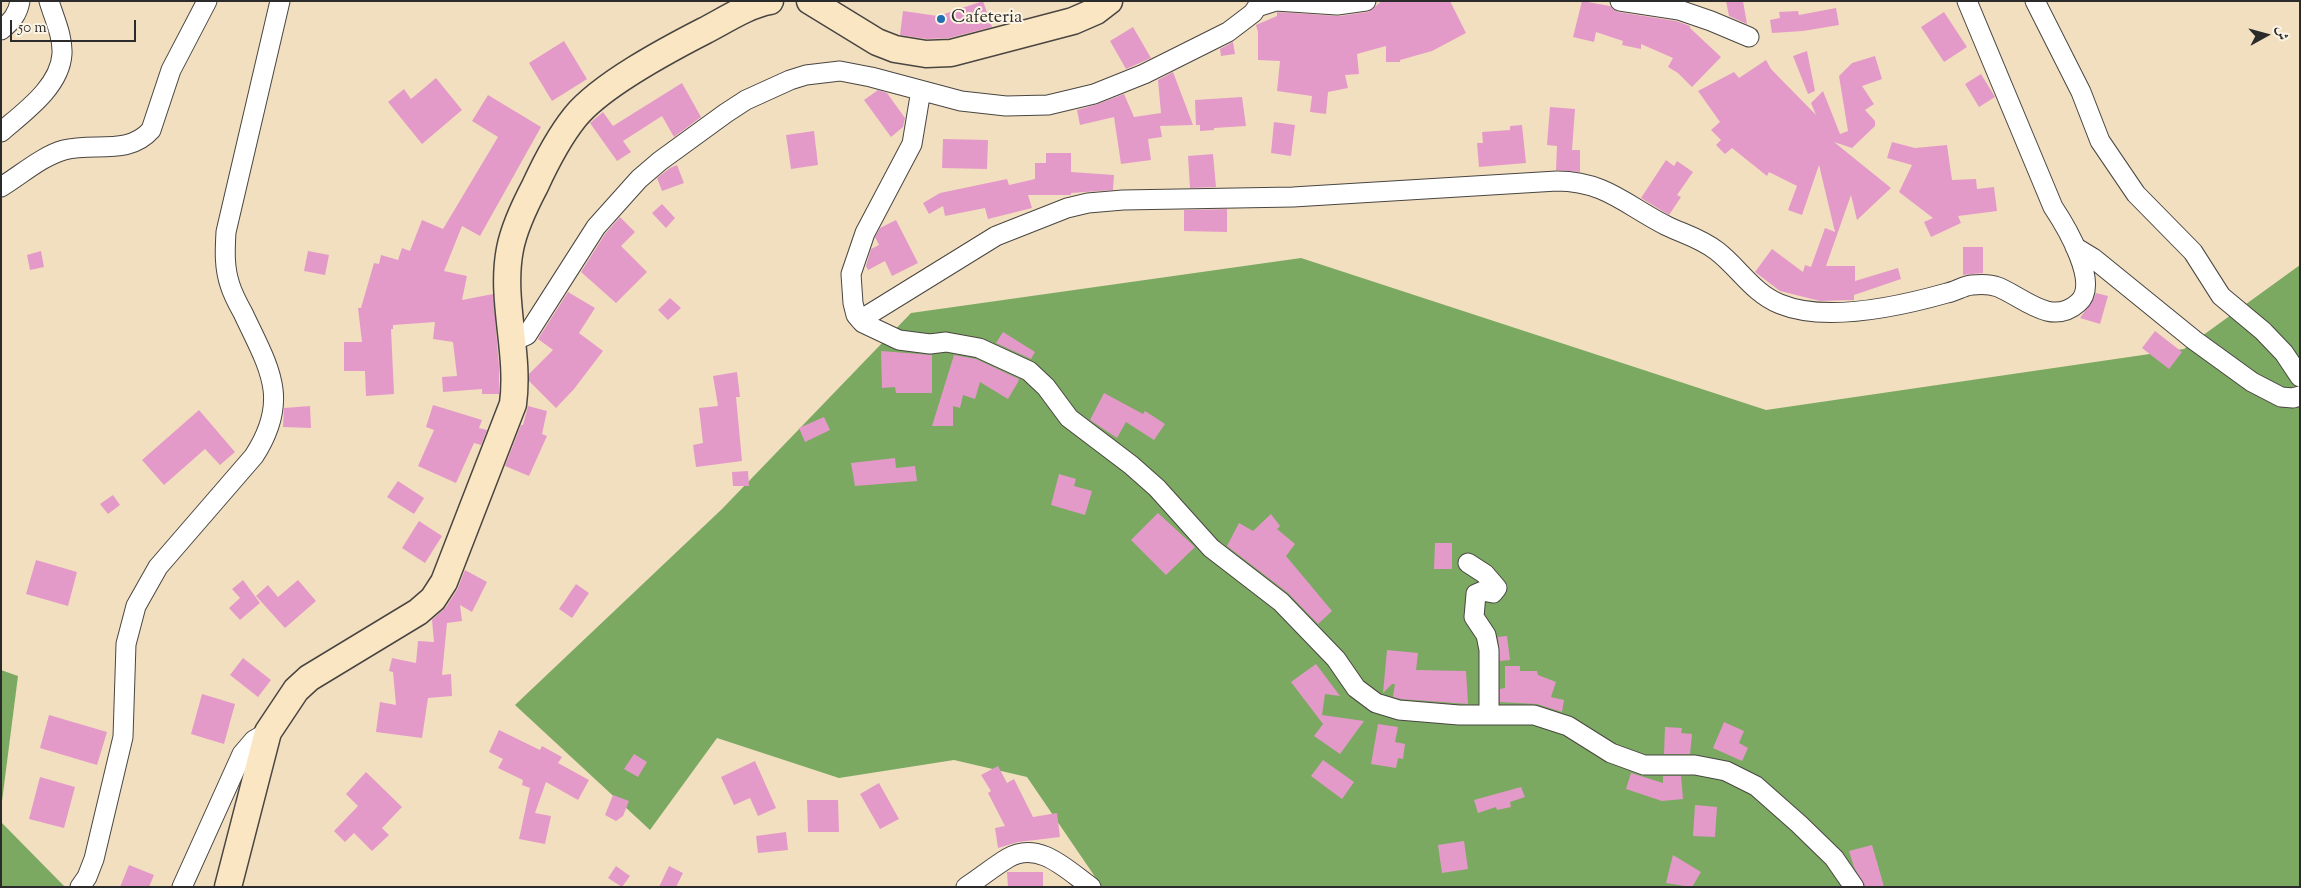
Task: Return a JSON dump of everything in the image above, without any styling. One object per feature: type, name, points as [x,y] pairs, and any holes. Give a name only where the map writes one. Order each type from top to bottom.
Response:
[{"type":"main road","points":[[228,887],[268,732],[296,690],[309,678],[418,612],[434,599],[444,582],[513,404],[516,385],[508,291],[510,248],[530,196],[566,130],[575,116],[594,98],[662,54],[728,19],[770,1]]},
{"type":"main road","points":[[810,1],[877,42],[913,53],[939,54],[951,53],[1073,21],[1096,11],[1109,1]]},
{"type":"street","points":[[1,30],[12,21],[19,9],[20,1]]},
{"type":"street","points":[[1,132],[42,94],[57,74],[62,54],[60,36],[49,1]]},
{"type":"street","points":[[1,187],[52,154],[77,148],[123,146],[134,144],[144,138],[150,130],[171,70],[207,1]]},
{"type":"street","points":[[80,887],[88,877],[94,859],[124,737],[126,644],[136,606],[158,567],[254,456],[265,438],[272,418],[274,394],[270,369],[230,288],[224,253],[226,232],[280,1]]},
{"type":"street","points":[[513,341],[527,335],[596,227],[616,202],[660,161],[746,100],[790,80],[824,72],[856,73],[960,101],[981,104],[1022,106],[1065,102],[1094,94],[1144,74],[1215,39],[1241,24],[1257,7],[1276,1],[1337,5],[1366,1]]},
{"type":"street","points":[[1620,1],[1679,10],[1712,21],[1749,37]]},
{"type":"street","points":[[860,320],[996,236],[1067,208],[1106,200],[1293,197],[1572,181],[1604,189],[1651,217],[1707,244],[1730,262],[1755,289],[1770,299],[1793,309],[1837,313],[1869,310],[1980,284],[2000,288],[2046,311],[2064,310],[2079,302],[2084,292],[2084,274],[2075,247],[2053,207],[1967,1]]},
{"type":"street","points":[[2035,1],[2081,92],[2100,142],[2136,194],[2193,252],[2221,296],[2262,331],[2284,353],[2300,377]]},
{"type":"street","points":[[920,90],[912,144],[865,233],[851,274],[853,303],[860,320],[867,326],[899,340],[930,344],[946,342],[979,348],[1029,371],[1046,387],[1069,418],[1131,465],[1157,488],[1211,548],[1281,602],[1336,659],[1356,688],[1369,699],[1387,708],[1399,710],[1459,715],[1524,714],[1545,717],[1568,726],[1611,753],[1644,765],[1710,767],[1742,777],[1778,804],[1834,858],[1854,887]]},
{"type":"street","points":[[2075,247],[2093,258],[2194,340],[2252,382],[2280,397],[2293,398],[2300,396]]},
{"type":"street","points":[[1468,563],[1485,574],[1497,588],[1493,593],[1483,591],[1476,594],[1473,607],[1476,622],[1486,635],[1489,650],[1488,714]]},
{"type":"street","points":[[182,887],[242,754],[254,740],[268,732]]},
{"type":"street","points":[[966,887],[1009,857],[1023,851],[1038,853],[1052,859],[1091,887]]},
{"type":"green space","points":[[1301,258],[1766,410],[2184,349],[2300,265],[2300,887],[1102,887],[1027,777],[954,760],[839,778],[717,738],[650,830],[515,705],[722,509],[911,313]]},
{"type":"green space","points":[[1,670],[18,676],[1,809]]},
{"type":"green space","points":[[1,822],[65,887],[1,887]]},
{"type":"building","points":[[983,1],[992,27],[949,38],[927,39],[900,35],[903,11],[938,16]]},
{"type":"building","points":[[1382,1],[1450,1],[1466,33],[1432,51],[1400,60],[1400,62],[1386,62],[1386,46],[1357,54],[1359,74],[1345,75],[1348,88],[1328,92],[1326,114],[1310,112],[1312,96],[1277,91],[1280,61],[1258,60],[1258,32],[1256,25],[1277,16],[1277,12],[1339,16],[1368,12]]},
{"type":"building","points":[[1582,1],[1610,6],[1618,12],[1676,21],[1690,26],[1721,57],[1692,87],[1678,73],[1668,67],[1673,58],[1641,44],[1641,49],[1622,45],[1623,41],[1596,32],[1594,42],[1573,37]]},
{"type":"building","points":[[1726,1],[1743,1],[1747,24],[1729,16]]},
{"type":"building","points":[[1836,8],[1839,25],[1803,31],[1772,33],[1770,20],[1780,18],[1779,12],[1798,11],[1799,15]]},
{"type":"building","points":[[1944,12],[1967,47],[1944,62],[1921,27]]},
{"type":"building","points":[[1133,27],[1151,58],[1126,69],[1110,41]]},
{"type":"building","points":[[564,41],[587,79],[552,101],[529,63]]},
{"type":"building","points":[[1233,42],[1235,54],[1221,56],[1220,49]]},
{"type":"building","points":[[1807,51],[1815,91],[1808,94],[1793,56]]},
{"type":"building","points":[[1875,56],[1882,79],[1862,86],[1874,104],[1865,110],[1875,121],[1875,126],[1852,148],[1834,142],[1891,188],[1857,220],[1851,195],[1826,266],[1855,266],[1855,281],[1898,268],[1901,279],[1854,295],[1854,300],[1820,301],[1780,291],[1755,272],[1772,249],[1803,272],[1805,265],[1811,267],[1825,228],[1835,232],[1819,165],[1802,215],[1788,210],[1797,186],[1769,172],[1767,176],[1732,148],[1725,154],[1716,145],[1721,140],[1711,130],[1720,122],[1698,91],[1734,72],[1739,78],[1766,60],[1771,69],[1816,115],[1811,103],[1823,91],[1840,134],[1848,131],[1839,76],[1852,63]]},
{"type":"building","points":[[1173,72],[1193,125],[1160,126],[1162,137],[1148,139],[1151,160],[1121,164],[1114,117],[1080,125],[1077,110],[1124,94],[1134,117],[1161,113],[1158,80]]},
{"type":"building","points":[[1981,74],[1995,97],[1979,107],[1965,84]]},
{"type":"building","points":[[436,78],[462,110],[422,144],[388,102],[404,89],[411,99]]},
{"type":"building","points":[[682,83],[701,117],[674,137],[662,116],[623,141],[631,152],[617,161],[590,123],[603,112],[613,126]]},
{"type":"building","points":[[878,90],[887,93],[905,118],[903,127],[891,137],[864,100]]},
{"type":"building","points":[[488,95],[541,127],[480,236],[462,226],[444,271],[467,276],[462,300],[493,294],[499,366],[499,394],[482,394],[482,389],[443,392],[442,377],[457,376],[453,342],[433,339],[435,322],[393,325],[393,329],[391,329],[394,394],[366,396],[365,371],[344,371],[344,342],[362,342],[358,308],[361,308],[374,263],[379,264],[381,255],[398,260],[402,248],[410,251],[422,220],[443,229],[498,137],[472,121]]},
{"type":"building","points":[[1242,97],[1246,126],[1200,131],[1200,125],[1196,125],[1195,100]]},
{"type":"building","points":[[1550,107],[1575,109],[1572,150],[1580,150],[1580,172],[1556,170],[1557,146],[1547,145]]},
{"type":"building","points":[[1274,122],[1295,125],[1291,156],[1271,153]]},
{"type":"building","points":[[1522,125],[1526,163],[1479,167],[1477,143],[1483,143],[1482,132],[1510,130],[1510,126]]},
{"type":"building","points":[[814,131],[818,165],[791,169],[786,135]]},
{"type":"building","points":[[943,139],[988,140],[987,169],[942,168]]},
{"type":"building","points":[[1892,142],[1915,148],[1947,145],[1952,180],[1976,179],[1977,189],[1994,187],[1997,211],[1958,216],[1961,223],[1931,237],[1924,222],[1933,218],[1899,192],[1912,165],[1887,158]]},
{"type":"building","points":[[1046,153],[1071,153],[1071,172],[1114,175],[1113,190],[1071,193],[1071,195],[1028,195],[1032,208],[988,219],[985,208],[945,216],[943,206],[929,214],[923,203],[940,193],[1007,179],[1009,185],[1035,179],[1035,163],[1046,163]]},
{"type":"building","points":[[1213,154],[1216,187],[1190,188],[1188,156]]},
{"type":"building","points":[[1666,160],[1674,166],[1677,161],[1693,172],[1677,195],[1681,197],[1669,215],[1641,198]]},
{"type":"building","points":[[677,165],[684,183],[662,191],[657,178]]},
{"type":"building","points":[[662,204],[675,218],[666,228],[652,213]]},
{"type":"building","points":[[1227,209],[1227,232],[1184,231],[1184,210]]},
{"type":"building","points":[[620,217],[635,232],[621,246],[647,272],[616,303],[581,272],[605,234]]},
{"type":"building","points":[[896,220],[918,263],[892,276],[885,261],[868,270],[866,266],[871,249],[879,245],[875,237],[880,228]]},
{"type":"building","points":[[1963,247],[1983,247],[1983,273],[1963,275]]},
{"type":"building","points":[[41,251],[44,267],[30,270],[27,255]]},
{"type":"building","points":[[308,251],[329,255],[325,275],[304,271]]},
{"type":"building","points":[[568,292],[595,308],[579,333],[603,351],[574,389],[556,408],[529,381],[529,374],[553,350],[538,339]]},
{"type":"building","points":[[2096,293],[2108,296],[2100,324],[2080,318]]},
{"type":"building","points":[[670,298],[681,308],[668,320],[658,310]]},
{"type":"building","points":[[2155,331],[2182,352],[2169,369],[2142,348]]},
{"type":"building","points":[[1003,332],[1035,352],[1031,359],[996,343]]},
{"type":"building","points":[[881,351],[932,355],[932,393],[896,393],[895,387],[882,388]]},
{"type":"building","points":[[954,355],[976,359],[1019,379],[1008,399],[980,382],[975,399],[963,395],[960,408],[953,406],[953,426],[932,426]]},
{"type":"building","points":[[737,372],[740,397],[736,397],[742,461],[696,467],[693,445],[703,443],[699,408],[718,406],[713,376]]},
{"type":"building","points":[[1104,393],[1143,414],[1145,411],[1165,424],[1154,440],[1126,422],[1117,438],[1090,420]]},
{"type":"building","points":[[433,405],[482,420],[479,428],[487,430],[481,445],[474,443],[456,483],[418,466],[434,430],[426,427]]},
{"type":"building","points":[[310,406],[311,428],[283,427],[284,408]]},
{"type":"building","points":[[528,406],[547,411],[542,434],[547,436],[529,476],[505,466],[521,425],[523,425]]},
{"type":"building","points":[[199,410],[235,452],[220,465],[205,449],[164,485],[142,460]]},
{"type":"building","points":[[824,417],[830,430],[805,442],[799,428]]},
{"type":"building","points":[[895,458],[896,468],[915,466],[917,481],[855,486],[851,463]]},
{"type":"building","points":[[748,471],[749,486],[733,486],[732,472]]},
{"type":"building","points":[[1059,474],[1076,479],[1074,486],[1092,491],[1085,515],[1051,505]]},
{"type":"building","points":[[398,481],[424,498],[414,514],[387,497]]},
{"type":"building","points":[[113,495],[120,505],[108,514],[100,504]]},
{"type":"building","points":[[1158,513],[1195,547],[1166,575],[1131,540]]},
{"type":"building","points":[[1271,514],[1280,526],[1277,529],[1295,544],[1286,556],[1332,611],[1318,624],[1288,593],[1227,546],[1239,523],[1253,531]]},
{"type":"building","points":[[419,521],[442,536],[425,563],[402,548]]},
{"type":"building","points":[[1435,543],[1452,543],[1452,569],[1434,569]]},
{"type":"building","points":[[36,560],[77,572],[68,606],[26,594]]},
{"type":"building","points":[[465,570],[487,582],[472,612],[460,605],[462,621],[447,623],[442,675],[451,674],[452,696],[428,698],[422,738],[376,732],[380,702],[396,705],[393,672],[389,671],[392,658],[416,663],[418,641],[434,642],[432,620],[446,607],[457,590]]},
{"type":"building","points":[[243,580],[260,603],[240,620],[229,608],[240,598],[232,589]]},
{"type":"building","points":[[298,580],[316,601],[285,628],[256,596],[268,585],[278,597]]},
{"type":"building","points":[[576,584],[589,593],[572,618],[559,609]]},
{"type":"building","points":[[1507,636],[1510,660],[1500,661],[1498,637]]},
{"type":"building","points":[[1387,650],[1418,653],[1416,670],[1466,671],[1468,704],[1393,697],[1395,684],[1392,684],[1383,693]]},
{"type":"building","points":[[243,658],[271,680],[258,697],[230,675]]},
{"type":"building","points":[[1316,664],[1340,696],[1325,694],[1322,715],[1364,721],[1340,754],[1314,736],[1323,724],[1291,682]]},
{"type":"building","points":[[1505,666],[1520,666],[1520,671],[1537,671],[1538,675],[1556,682],[1551,697],[1564,700],[1562,712],[1537,704],[1500,702],[1500,689],[1505,688]]},
{"type":"building","points":[[202,694],[235,704],[224,744],[191,734]]},
{"type":"building","points":[[49,715],[107,732],[97,765],[40,748]]},
{"type":"building","points":[[1724,722],[1744,731],[1739,743],[1748,748],[1742,761],[1713,748]]},
{"type":"building","points":[[1378,724],[1398,727],[1395,742],[1405,744],[1403,759],[1398,758],[1396,768],[1371,764]]},
{"type":"building","points":[[1665,727],[1682,728],[1681,733],[1692,734],[1690,754],[1664,754]]},
{"type":"building","points":[[499,730],[540,750],[542,746],[562,757],[558,763],[589,780],[578,800],[546,782],[535,813],[551,816],[545,844],[519,839],[530,788],[522,785],[523,780],[498,768],[503,759],[489,752]]},
{"type":"building","points":[[634,754],[647,762],[638,777],[624,769]]},
{"type":"building","points":[[1323,760],[1354,782],[1342,799],[1311,776]]},
{"type":"building","points":[[755,761],[776,808],[758,816],[750,798],[734,805],[721,777]]},
{"type":"building","points":[[998,766],[1007,783],[1014,779],[1033,817],[1057,813],[1060,837],[1018,842],[998,848],[995,828],[1005,826],[988,793],[991,791],[981,775]]},
{"type":"building","points":[[366,772],[402,807],[382,828],[389,835],[372,851],[354,833],[345,842],[334,831],[358,806],[346,794]]},
{"type":"building","points":[[1631,773],[1663,783],[1663,776],[1681,776],[1683,799],[1662,801],[1626,789]]},
{"type":"building","points":[[40,777],[75,787],[64,828],[29,819]]},
{"type":"building","points":[[879,783],[899,819],[880,829],[860,794]]},
{"type":"building","points":[[1521,787],[1525,797],[1510,802],[1511,807],[1497,810],[1496,807],[1478,813],[1474,800]]},
{"type":"building","points":[[613,795],[629,801],[623,816],[616,821],[605,815]]},
{"type":"building","points":[[807,800],[838,800],[839,832],[808,832]]},
{"type":"building","points":[[1695,805],[1717,807],[1715,837],[1693,836]]},
{"type":"building","points":[[786,832],[788,850],[758,853],[756,836]]},
{"type":"building","points":[[1464,841],[1468,869],[1442,873],[1438,845]]},
{"type":"building","points":[[1872,845],[1884,887],[1865,887],[1854,867],[1849,851]]},
{"type":"building","points":[[1673,855],[1701,872],[1692,887],[1666,883]]},
{"type":"building","points":[[129,865],[154,875],[149,887],[120,887]]},
{"type":"building","points":[[616,866],[630,876],[622,887],[608,878]]},
{"type":"building","points":[[669,866],[683,873],[676,887],[659,887]]},
{"type":"building","points":[[1007,872],[1043,872],[1043,887],[1008,887]]},
{"type":"place","name":"Cafeteria","points":[[941,19]]}]
